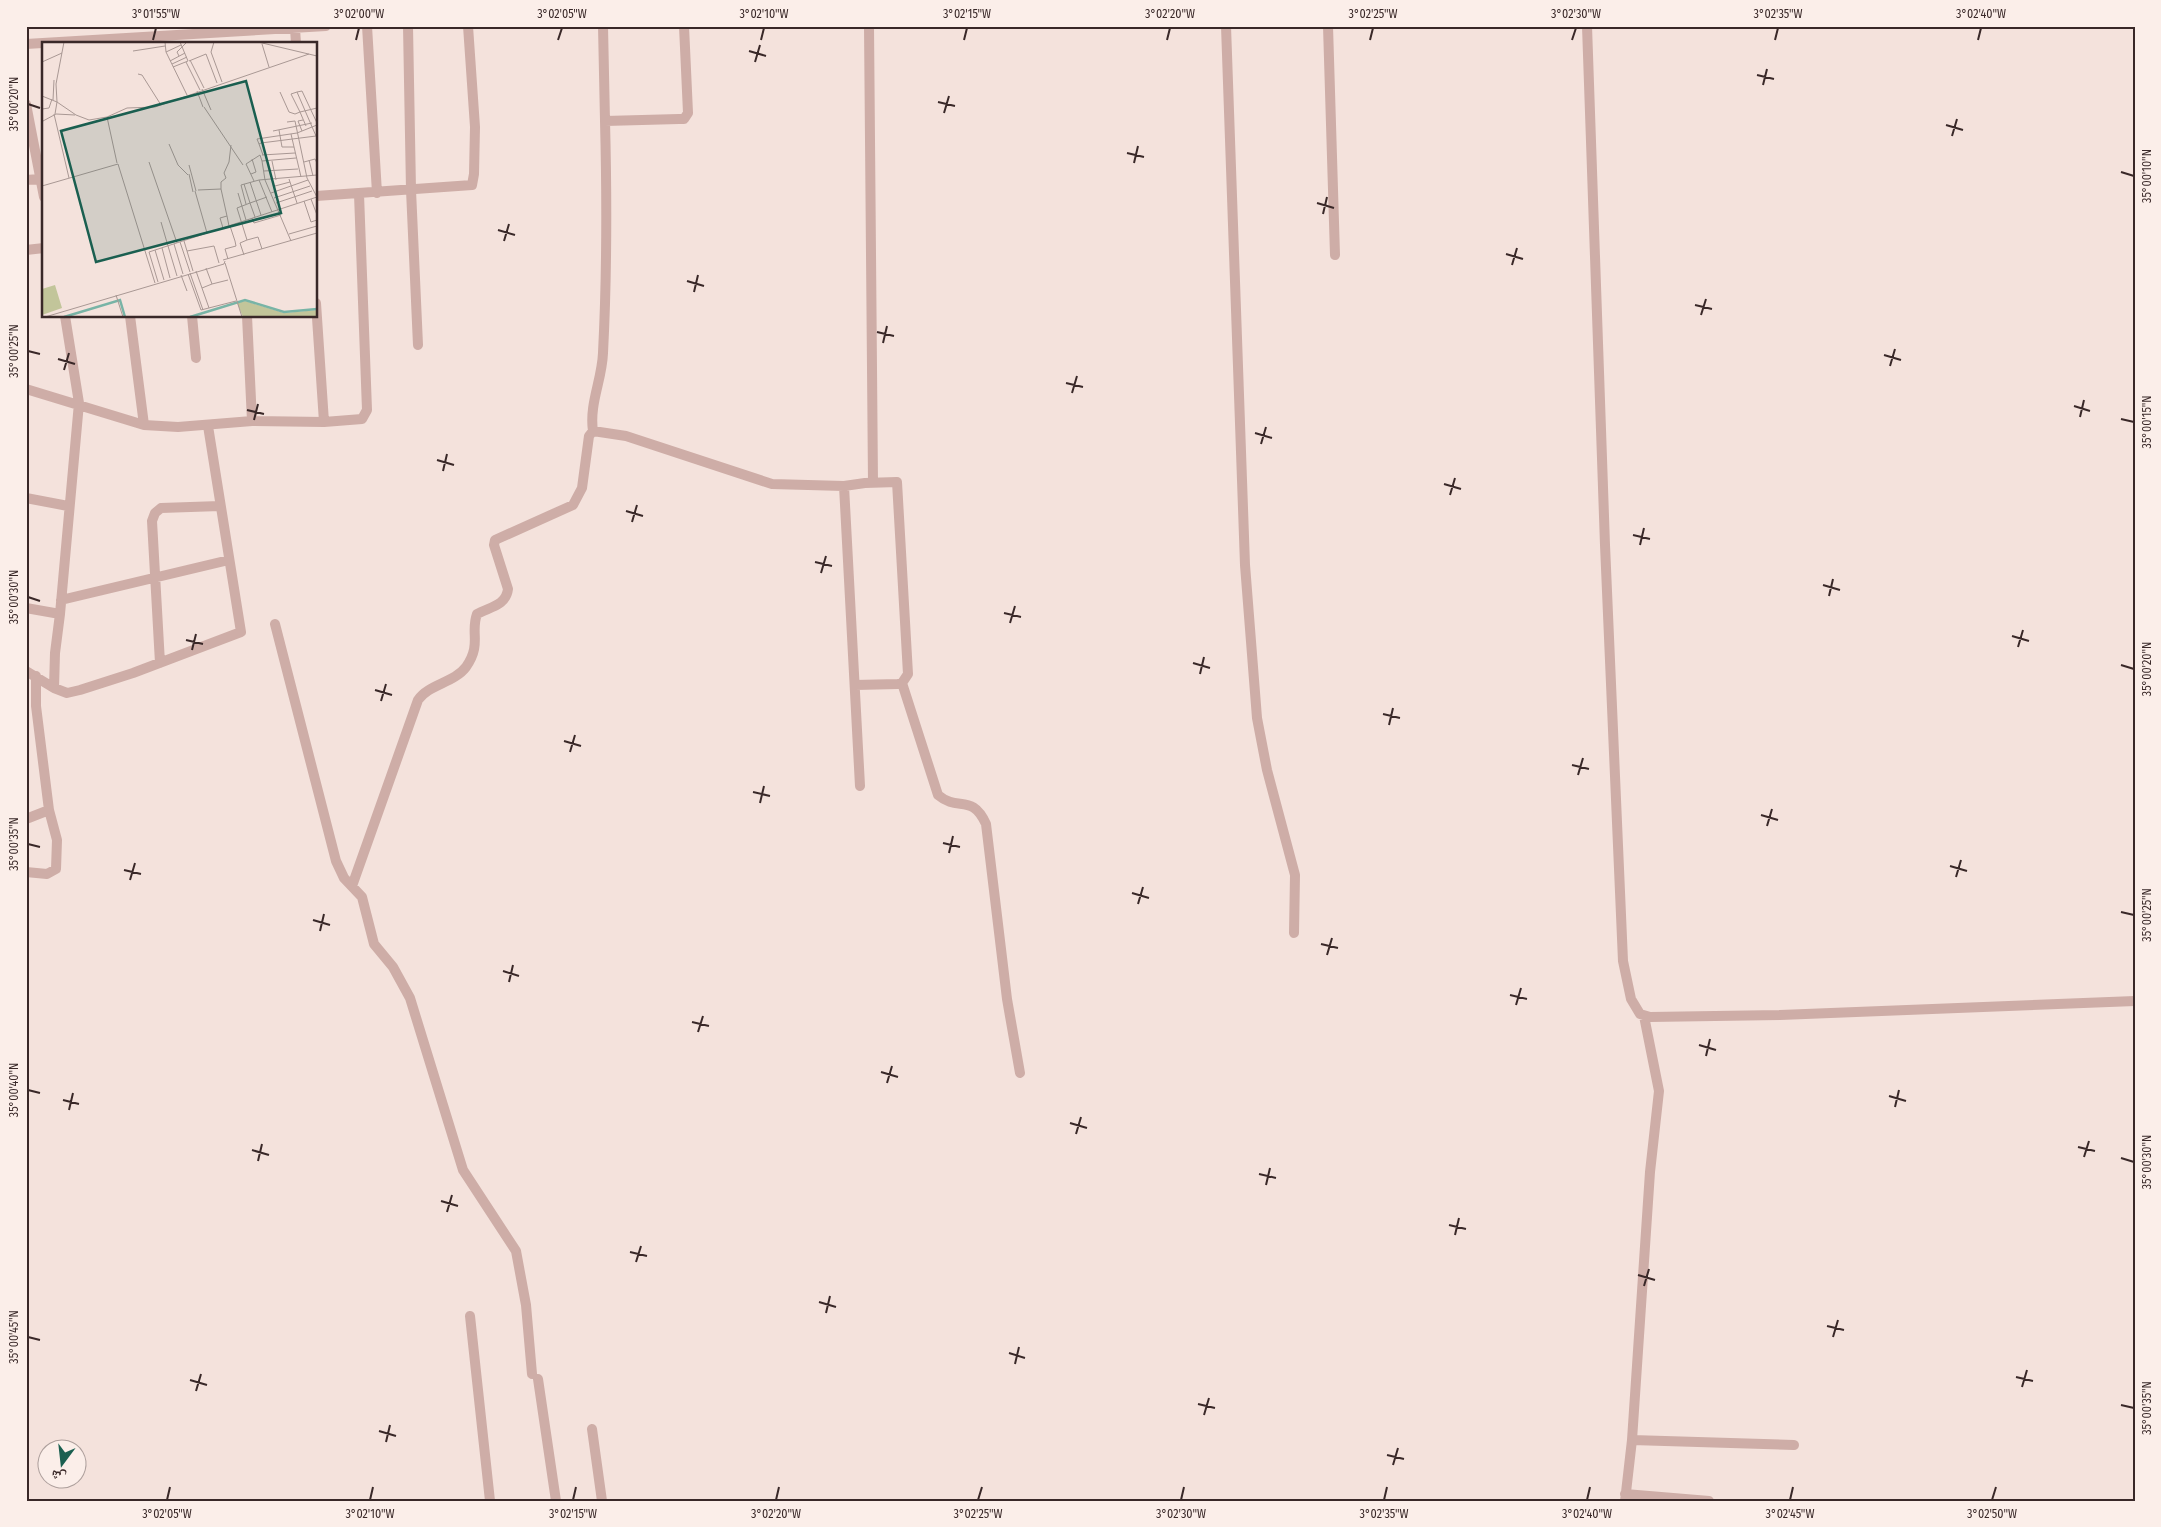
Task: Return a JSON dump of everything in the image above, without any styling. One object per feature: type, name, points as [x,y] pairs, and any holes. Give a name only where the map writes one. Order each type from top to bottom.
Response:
[{"type":"street","points":[[96,42],[326,26]]},
{"type":"street","points":[[367,26],[377,193]]},
{"type":"street","points":[[408,26],[411,190],[418,345]]},
{"type":"street","points":[[318,196],[472,185],[475,127],[468,26]]},
{"type":"street","points":[[352,886],[418,700],[425,692],[459,675],[475,650],[477,614],[494,607],[506,596],[508,589],[494,545],[495,540],[573,505],[582,488],[589,436],[593,431],[591,412],[603,355],[607,255],[603,26]]},
{"type":"street","points":[[605,121],[679,120],[686,116],[689,110],[684,26]]},
{"type":"street","points":[[869,26],[873,482]]},
{"type":"street","points":[[1226,26],[1245,565],[1257,718],[1266,770],[1295,875],[1294,933]]},
{"type":"street","points":[[1328,26],[1336,255]]},
{"type":"street","points":[[1587,26],[1605,546],[1622,941],[1631,999],[1636,1010],[1644,1016],[1780,1015],[2135,1001]]},
{"type":"street","points":[[295,28],[296,42]]},
{"type":"street","points":[[231,32],[232,42]]},
{"type":"street","points":[[26,44],[42,44]]},
{"type":"street","points":[[26,104],[42,188]]},
{"type":"street","points":[[26,180],[40,179]]},
{"type":"street","points":[[26,389],[79,403],[144,425],[178,427],[252,421],[324,422],[358,420],[367,410],[359,194]]},
{"type":"street","points":[[26,250],[42,248]]},
{"type":"street","points":[[54,688],[55,653],[79,403],[65,318]]},
{"type":"street","points":[[130,318],[144,425]]},
{"type":"street","points":[[192,318],[196,358]]},
{"type":"street","points":[[247,318],[252,421]]},
{"type":"street","points":[[317,318],[324,422]]},
{"type":"street","points":[[31,674],[54,688],[72,692],[160,663],[241,632],[208,426]]},
{"type":"street","points":[[593,431],[626,436],[772,484],[844,486],[873,482],[898,482],[908,674],[902,683]]},
{"type":"street","points":[[844,486],[860,786]]},
{"type":"street","points":[[26,498],[68,506]]},
{"type":"street","points":[[160,663],[152,521],[155,513],[161,508],[220,506]]},
{"type":"street","points":[[61,600],[229,560]]},
{"type":"street","points":[[26,608],[60,614]]},
{"type":"street","points":[[275,624],[336,861],[344,878],[364,902],[374,944],[392,966],[410,998],[463,1170],[516,1251],[556,1501]]},
{"type":"street","points":[[26,872],[47,874],[56,869],[56,840],[49,810],[31,674]]},
{"type":"street","points":[[855,685],[902,683]]},
{"type":"street","points":[[902,683],[938,795],[951,802],[976,808],[981,812],[986,824],[1007,999],[1020,1073]]},
{"type":"street","points":[[26,819],[49,810]]},
{"type":"street","points":[[1644,1016],[1659,1091],[1650,1172],[1632,1440],[1625,1497],[1709,1501]]},
{"type":"street","points":[[470,1316],[490,1501]]},
{"type":"street","points":[[592,1428],[602,1501]]},
{"type":"street","points":[[1632,1440],[1794,1445]]}]
